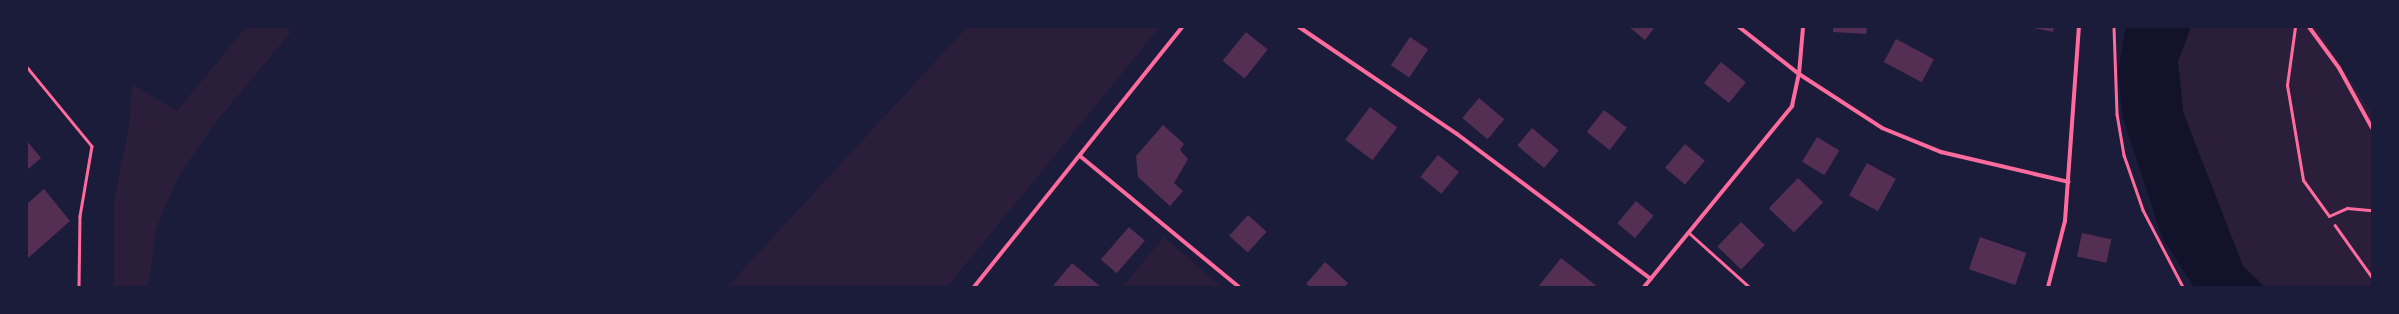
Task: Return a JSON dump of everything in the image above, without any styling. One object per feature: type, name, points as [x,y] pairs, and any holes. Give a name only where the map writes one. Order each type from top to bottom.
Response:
[{"type":"street","points":[[974,287],[1182,27]]},
{"type":"street","points":[[1299,27],[1457,134],[1651,279]]},
{"type":"street","points":[[1739,27],[1800,74],[1895,133],[1941,152],[2069,182]]},
{"type":"street","points":[[1644,287],[1792,106],[1800,74],[1803,27]]},
{"type":"street","points":[[2048,287],[2065,221],[2079,27]]},
{"type":"street","points":[[2309,27],[2339,68],[2372,128]]},
{"type":"street","points":[[1080,156],[1239,287]]},
{"type":"lane","points":[[2295,27],[2287,84],[2302,180],[2329,216],[2347,208],[2372,210]]},
{"type":"lane","points":[[1689,233],[1749,287]]},
{"type":"path","points":[[2114,27],[2117,114],[2124,155],[2143,210],[2183,287]]},
{"type":"path","points":[[27,67],[92,146],[80,216],[79,287]]},
{"type":"path","points":[[2329,216],[2372,277]]},
{"type":"shaded area","points":[[246,27],[286,27],[291,32],[215,123],[177,179],[156,229],[148,287],[114,287],[114,201],[129,126],[132,84],[177,111]]},
{"type":"shaded area","points":[[967,27],[1160,27],[947,287],[727,287]]},
{"type":"shaded area","points":[[2126,27],[2191,27],[2178,61],[2183,112],[2243,266],[2265,287],[2194,287],[2162,237],[2123,117],[2118,73]]},
{"type":"shaded area","points":[[2191,27],[2316,27],[2372,114],[2372,287],[2265,287],[2243,266],[2183,112],[2178,61]]},
{"type":"shaded area","points":[[1164,237],[1221,287],[1122,287]]},
{"type":"building","points":[[1629,27],[1655,27],[1645,40]]},
{"type":"building","points":[[1833,27],[1867,27],[1866,34],[1833,32]]},
{"type":"building","points":[[2029,27],[2054,27],[2053,32]]},
{"type":"building","points":[[1246,32],[1268,50],[1244,78],[1223,61]]},
{"type":"building","points":[[1410,37],[1428,49],[1409,77],[1391,65]]},
{"type":"building","points":[[1896,39],[1934,59],[1922,82],[1884,62]]},
{"type":"building","points":[[1721,62],[1746,82],[1729,103],[1704,83]]},
{"type":"building","points":[[1479,98],[1504,119],[1488,139],[1462,118]]},
{"type":"building","points":[[1370,107],[1397,127],[1372,160],[1345,140]]},
{"type":"building","points":[[1604,110],[1627,128],[1610,150],[1587,132]]},
{"type":"building","points":[[1163,125],[1184,144],[1180,150],[1188,159],[1174,183],[1183,191],[1170,206],[1138,177],[1136,156]]},
{"type":"building","points":[[1532,128],[1559,150],[1544,168],[1517,146]]},
{"type":"building","points":[[1817,137],[1839,150],[1824,175],[1802,162]]},
{"type":"building","points":[[27,141],[41,158],[27,170]]},
{"type":"building","points":[[1685,144],[1705,161],[1685,184],[1665,168]]},
{"type":"building","points":[[1438,155],[1459,172],[1441,194],[1420,177]]},
{"type":"building","points":[[1867,163],[1896,179],[1878,211],[1849,195]]},
{"type":"building","points":[[1798,178],[1823,202],[1794,233],[1769,208]]},
{"type":"building","points":[[44,189],[70,221],[27,259],[27,204]]},
{"type":"building","points":[[1636,201],[1654,216],[1635,238],[1617,223]]},
{"type":"building","points":[[1248,215],[1267,232],[1248,253],[1229,236]]},
{"type":"building","points":[[1741,222],[1765,245],[1741,269],[1717,246]]},
{"type":"building","points":[[1129,227],[1145,241],[1117,273],[1101,259]]},
{"type":"building","points":[[2082,233],[2111,239],[2106,263],[2077,256]]},
{"type":"building","points":[[1980,237],[2026,253],[2015,285],[1969,269]]},
{"type":"building","points":[[1561,258],[1598,287],[1538,287]]},
{"type":"building","points":[[1325,262],[1348,283],[1345,287],[1310,287],[1306,284]]},
{"type":"building","points":[[1072,263],[1101,287],[1052,287]]}]
